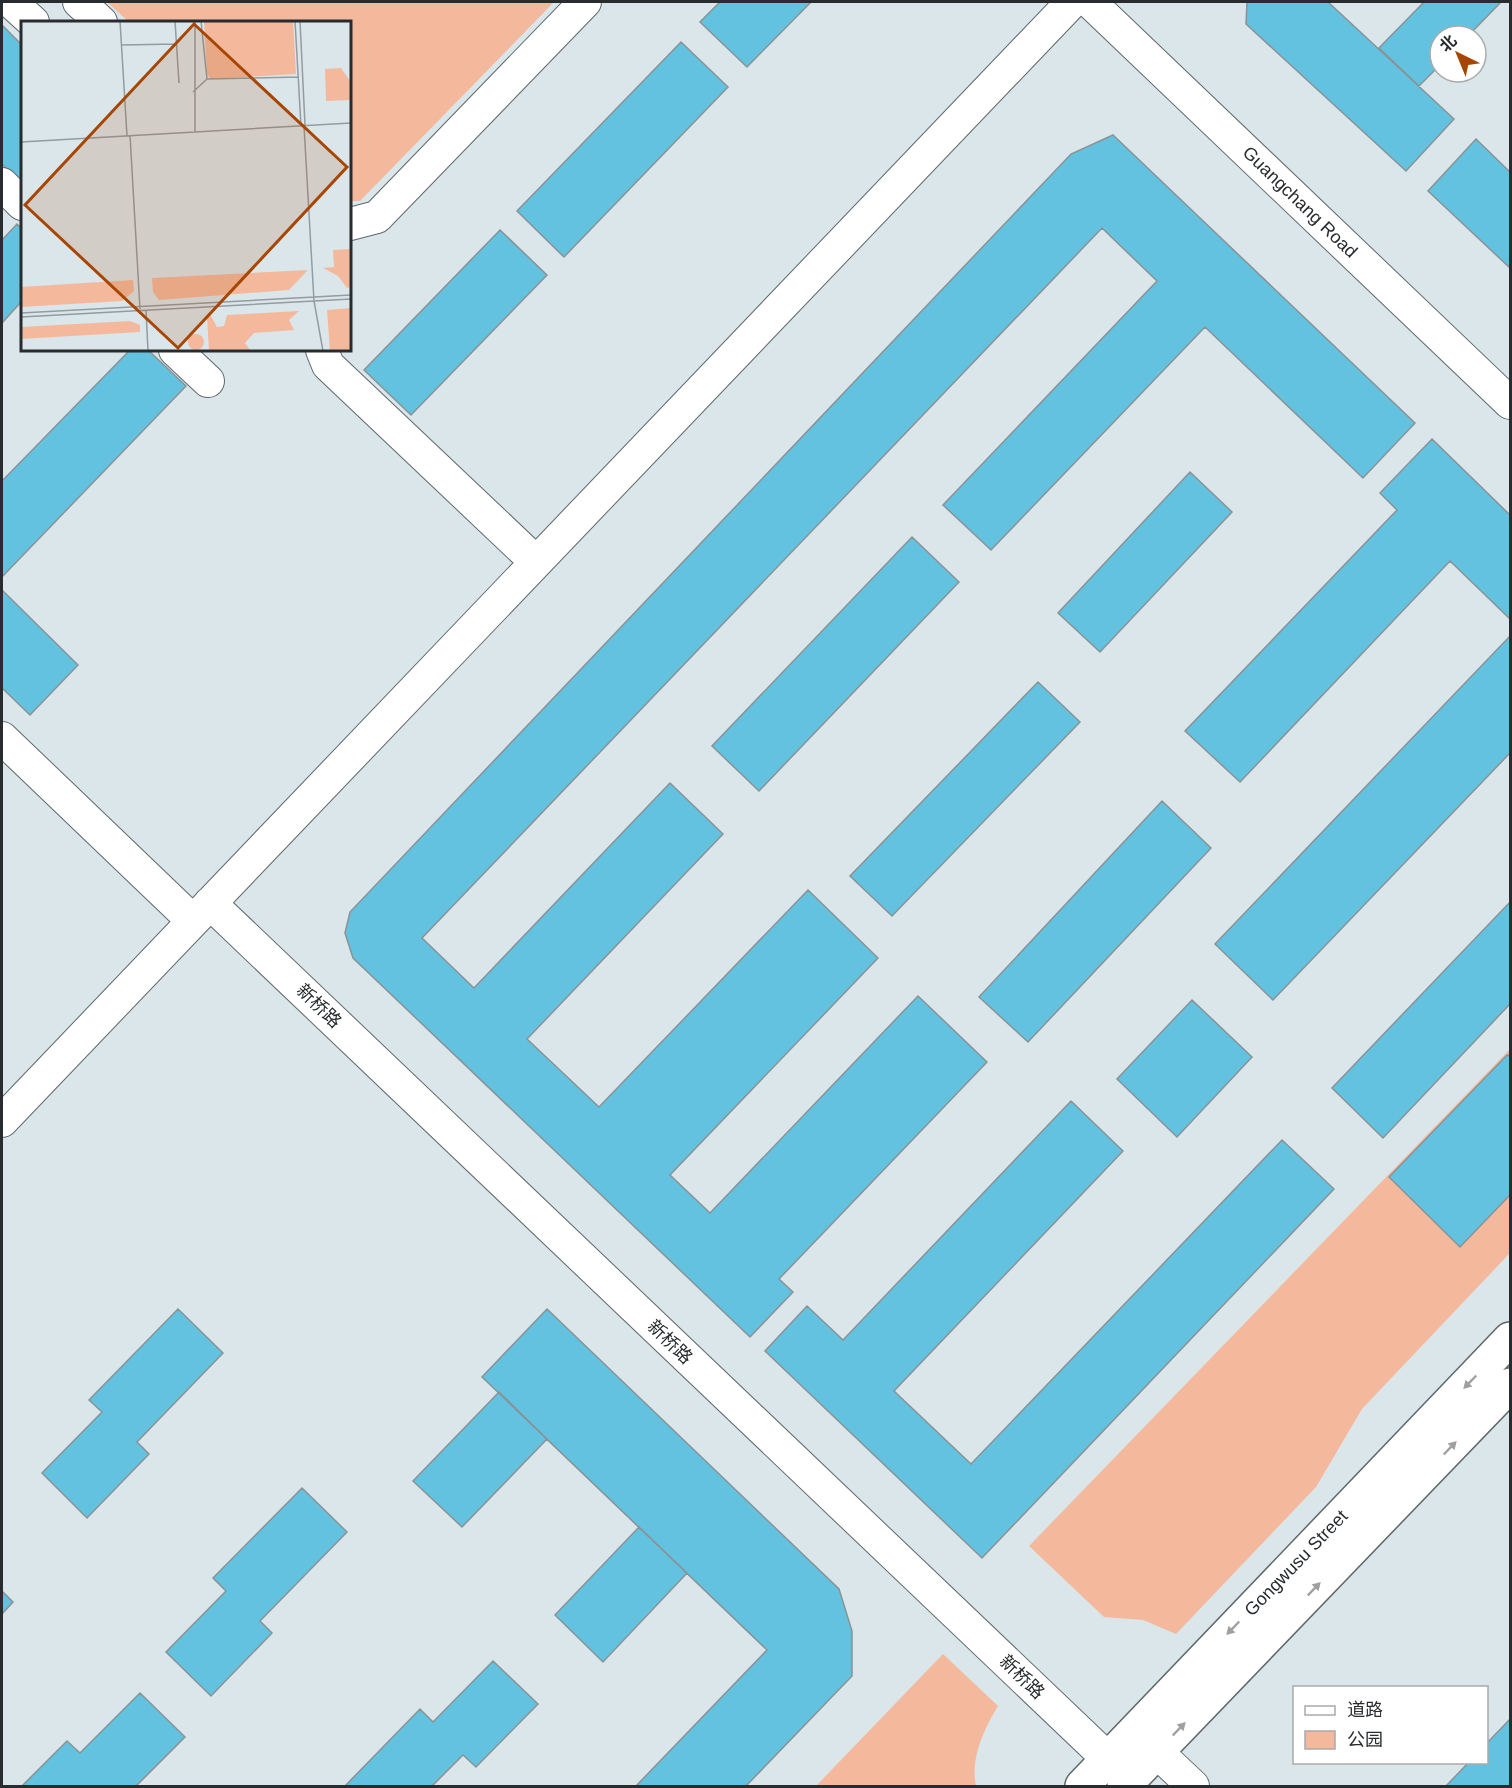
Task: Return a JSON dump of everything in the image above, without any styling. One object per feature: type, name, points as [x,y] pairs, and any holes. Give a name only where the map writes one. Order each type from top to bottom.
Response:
[{"type":"main road","name":"Gongwusu Street","points":[[1121,1775],[1510,1339]]},
{"type":"main road","name":"Gongwusu Street","points":[[1082,1786],[1121,1775],[1157,1752],[1510,1385]]},
{"type":"street","points":[[11,2],[32,21]]},
{"type":"street","points":[[79,2],[100,21]]},
{"type":"street","points":[[351,224],[376,217],[585,2]]},
{"type":"street","points":[[2,1121],[1071,3]]},
{"type":"street","name":"Guangchang Road","points":[[1071,3],[1510,403]]},
{"type":"street","points":[[176,351],[208,381]]},
{"type":"street","points":[[327,355],[536,562]]},
{"type":"street","name":"新桥路","points":[[2,738],[202,912],[1121,1775]]},
{"type":"street","points":[[1157,1752],[1193,1786]]},
{"type":"green space","points":[[107,2],[554,2],[360,201],[351,201],[351,21],[128,21]]},
{"type":"green space","points":[[1510,1049],[1510,1253],[1362,1409],[1316,1487],[1176,1634],[1143,1620],[1104,1617],[1029,1546]]},
{"type":"green space","points":[[943,1654],[998,1706],[980,1744],[975,1765],[976,1786],[816,1786]]},
{"type":"building","points":[[720,2],[811,2],[747,67],[700,22]]},
{"type":"building","points":[[1247,2],[1328,2],[1454,119],[1406,171],[1246,24]]},
{"type":"building","points":[[1424,2],[1501,2],[1480,24],[1428,24],[1428,77],[1419,86],[1379,48]]},
{"type":"building","points":[[2,25],[21,44],[21,183],[2,164]]},
{"type":"building","points":[[681,42],[728,87],[564,257],[517,211]]},
{"type":"building","points":[[1113,135],[1415,423],[1363,478],[1205,327],[991,550],[943,505],[1157,281],[1102,228],[422,938],[474,988],[670,783],[723,834],[527,1039],[599,1107],[808,890],[878,958],[670,1175],[710,1213],[918,996],[987,1062],[779,1279],[793,1292],[750,1337],[353,958],[345,933],[350,912],[1071,154]]},
{"type":"building","points":[[1476,139],[1510,172],[1510,268],[1428,191]]},
{"type":"building","points":[[17,224],[21,228],[21,302],[2,323],[2,240]]},
{"type":"building","points":[[500,230],[547,275],[411,415],[364,370]]},
{"type":"building","points":[[129,351],[149,351],[186,386],[2,577],[2,481]]},
{"type":"building","points":[[1432,439],[1510,515],[1510,619],[1450,561],[1240,782],[1185,731],[1397,510],[1380,493]]},
{"type":"building","points":[[1190,472],[1232,512],[1100,652],[1058,613]]},
{"type":"building","points":[[912,537],[959,582],[759,791],[712,746]]},
{"type":"building","points":[[2,590],[78,665],[30,715],[2,688]]},
{"type":"building","points":[[1510,636],[1510,753],[1273,1000],[1215,944]]},
{"type":"building","points":[[1038,682],[1080,722],[892,916],[850,876]]},
{"type":"building","points":[[1162,801],[1211,848],[1028,1042],[979,997]]},
{"type":"building","points":[[1510,902],[1510,1004],[1383,1138],[1332,1088]]},
{"type":"building","points":[[1192,1000],[1252,1057],[1177,1137],[1117,1079]]},
{"type":"building","points":[[1507,1055],[1510,1056],[1510,1195],[1460,1247],[1389,1177]]},
{"type":"building","points":[[1071,1101],[1123,1151],[894,1391],[971,1464],[1282,1140],[1334,1189],[982,1558],[765,1351],[807,1306],[843,1340]]},
{"type":"building","points":[[178,1309],[223,1353],[137,1442],[149,1454],[87,1518],[42,1473],[102,1412],[89,1400]]},
{"type":"building","points":[[547,1309],[839,1589],[852,1631],[852,1676],[746,1786],[636,1786],[767,1650],[482,1377]]},
{"type":"building","points":[[499,1392],[547,1439],[462,1527],[413,1481]]},
{"type":"building","points":[[302,1488],[347,1532],[260,1621],[272,1633],[211,1696],[166,1652],[226,1591],[213,1578]]},
{"type":"building","points":[[639,1527],[687,1573],[603,1662],[555,1615]]},
{"type":"building","points":[[2,1591],[13,1602],[2,1614]]},
{"type":"building","points":[[493,1661],[538,1704],[476,1767],[463,1755],[432,1786],[345,1786],[420,1709],[433,1722]]},
{"type":"building","points":[[140,1693],[185,1737],[136,1786],[22,1786],[67,1741],[80,1753]]},
{"type":"building","points":[[1510,1719],[1510,1786],[1446,1786],[1467,1764],[1488,1764],[1488,1742]]}]
